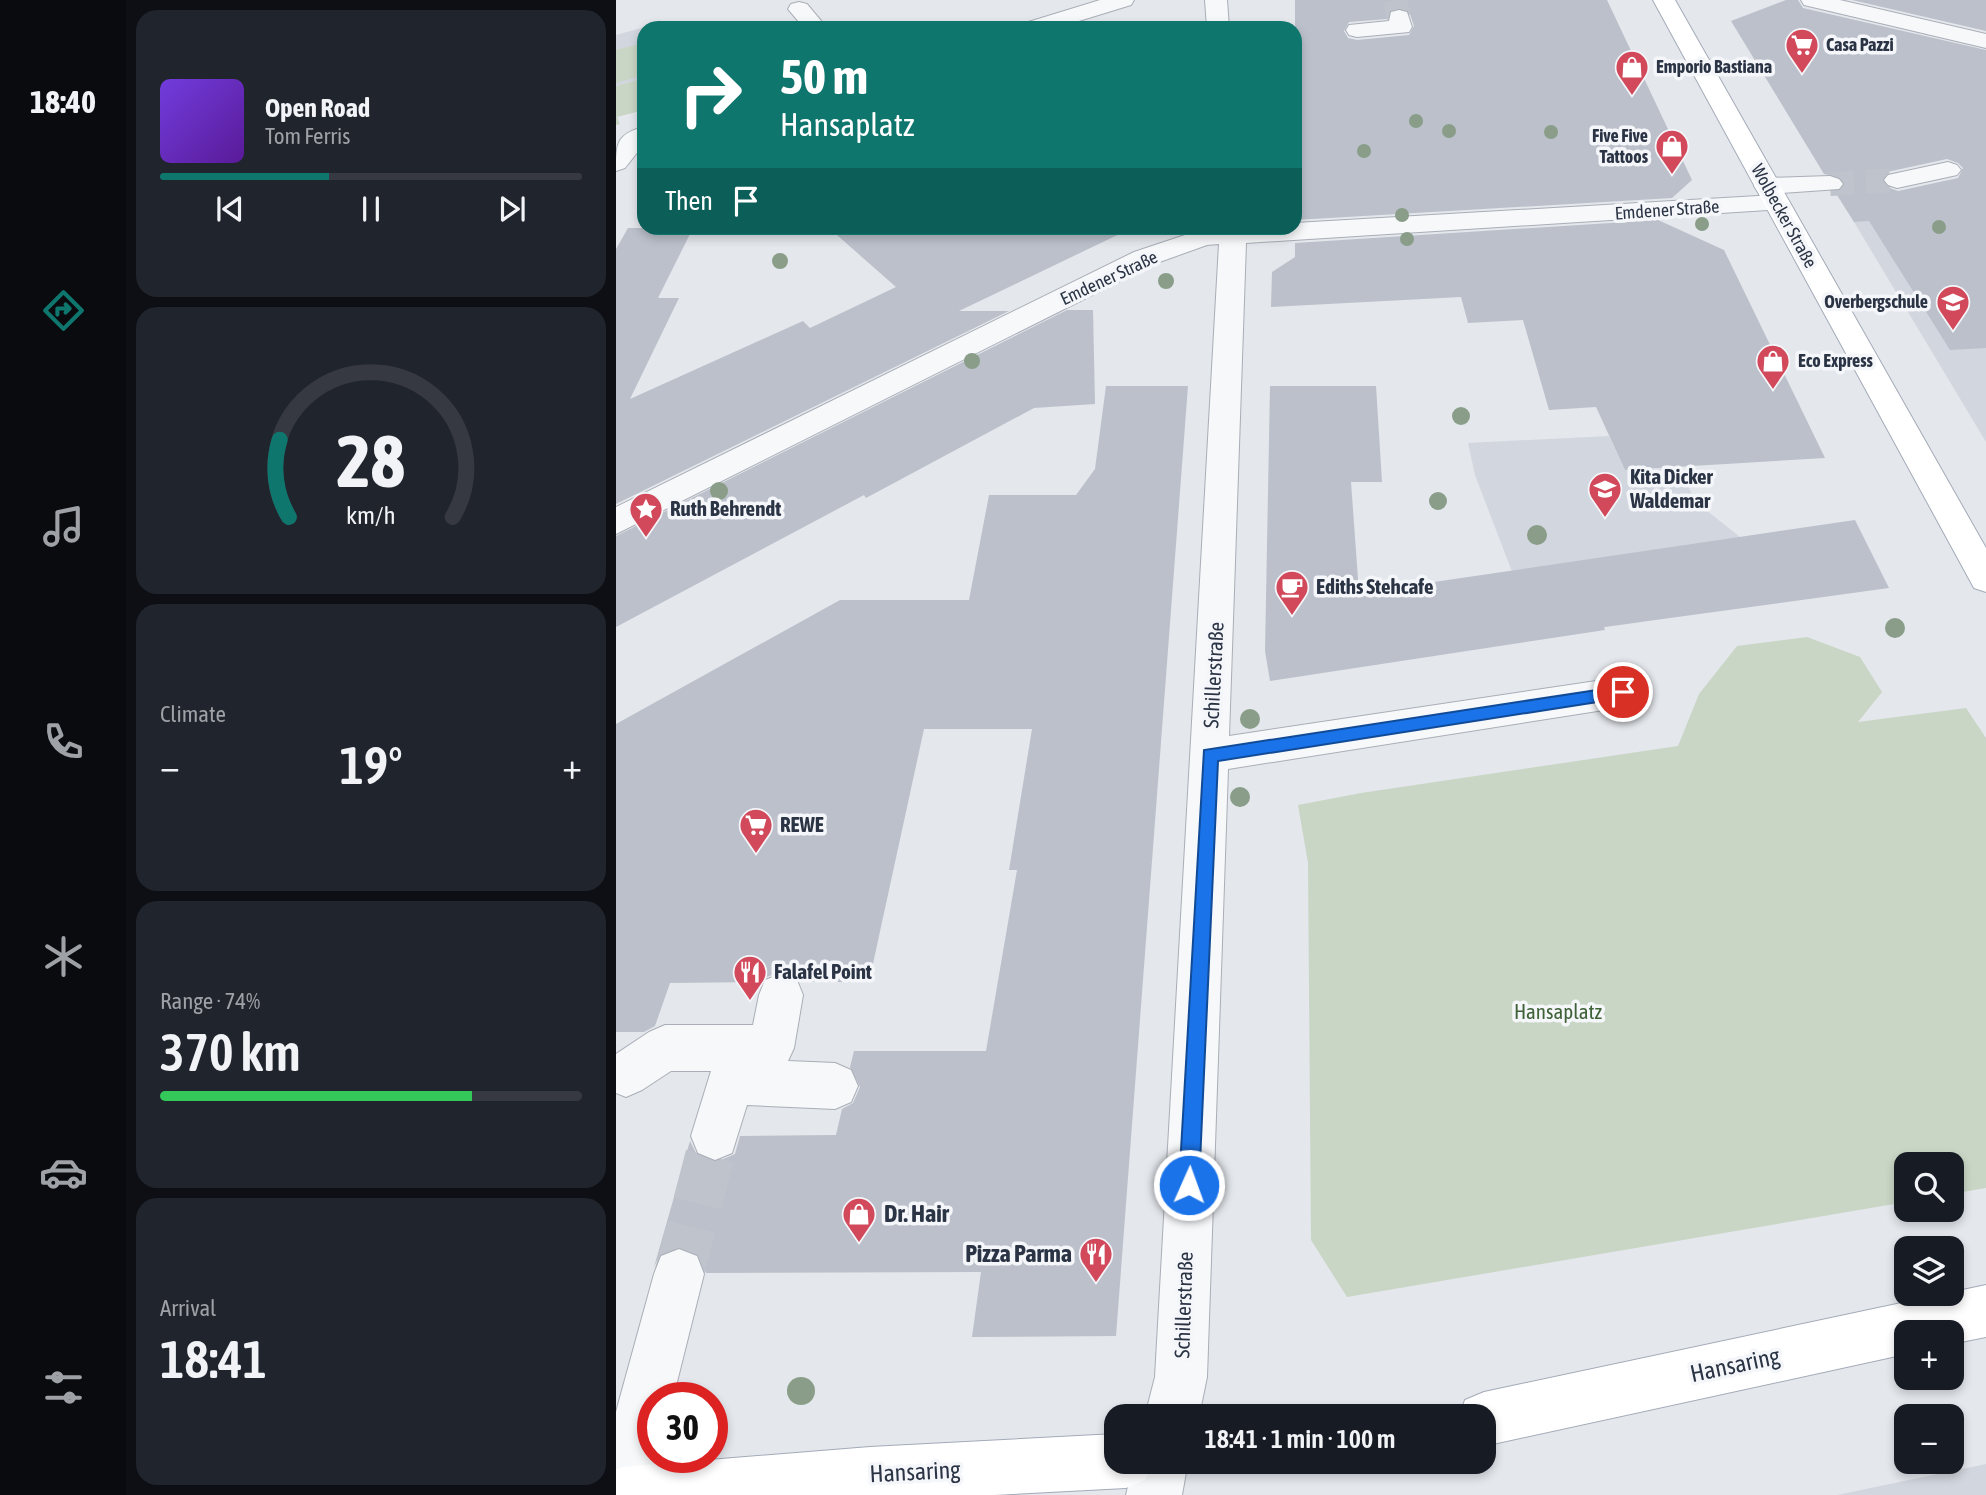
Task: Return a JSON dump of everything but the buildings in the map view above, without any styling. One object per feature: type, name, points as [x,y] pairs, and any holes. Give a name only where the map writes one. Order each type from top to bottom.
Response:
[{"type":"main road","name":"Wolbecker Straße","points":[[1664,0],[1986,579]]},
{"type":"main road","name":"Hansaring","points":[[1496,1416],[1986,1311]]},
{"type":"main road","name":"Hansaring","points":[[621,1495],[870,1474],[1104,1462]]},
{"type":"street","points":[[1056,21],[1123,0]]},
{"type":"street","points":[[1216,0],[1218,21]]},
{"type":"street","points":[[1812,0],[1986,41]]},
{"type":"street","points":[[790,4],[808,21]]},
{"type":"street","points":[[1357,30],[1401,27],[1399,17]]},
{"type":"street","points":[[616,163],[632,140],[637,138]]},
{"type":"street","points":[[1898,180],[1948,170]]},
{"type":"street","name":"Emdener Straße","points":[[1302,233],[1771,195],[1830,184]]},
{"type":"street","name":"Emdener Straße","points":[[616,522],[1144,258],[1213,235]]},
{"type":"street","name":"Schillerstraße","points":[[1175,1404],[1181,1377],[1233,235]]},
{"type":"street","points":[[1210,755],[1623,692]]},
{"type":"street","points":[[626,1074],[665,1048],[771,1048],[781,995]]},
{"type":"street","points":[[715,1136],[730,1081],[835,1086]]},
{"type":"street","points":[[621,1495],[680,1273]]},
{"type":"street","points":[[1154,1495],[1158,1474]]},
{"type":"shaded area","points":[[637,29],[637,80],[616,86],[616,35]]},
{"type":"shaded area","name":"Overbergschule","points":[[1986,208],[1986,442],[1854,222]]},
{"type":"shaded area","name":"Kita Dicker Waldemar","points":[[1609,436],[1625,470],[1679,468],[1696,502],[1740,537],[1641,622],[1537,637],[1475,475],[1468,443]]},
{"type":"shaded area","points":[[1986,1464],[1986,1495],[1837,1495],[1938,1474],[1964,1474],[1964,1469]]},
{"type":"green space","points":[[637,45],[637,77],[616,83],[616,50]]},
{"type":"green space","points":[[637,80],[637,112],[617,117],[620,124],[616,125],[616,86]]},
{"type":"green space","name":"Hansaplatz","points":[[1807,637],[1860,657],[1882,692],[1858,722],[1966,708],[1986,738],[1986,1188],[1964,1192],[1964,1152],[1894,1152],[1894,1204],[1347,1297],[1311,1240],[1308,863],[1298,805],[1361,793],[1678,746],[1699,694],[1737,646]]},
{"type":"tunnel","points":[[1395,0],[1399,17]]},
{"type":"tunnel","points":[[1830,184],[1897,180]]},
{"type":"tunnel","points":[[679,1274],[715,1136]]},
{"type":"place","name":"Casa Pazzi","points":[[1802,75]]},
{"type":"place","name":"Emporio Bastiana","points":[[1632,97]]},
{"type":"place","name":"Five Five Tattoos","points":[[1672,176]]},
{"type":"place","name":"Overbergschule","points":[[1953,332]]},
{"type":"place","name":"Eco Express","points":[[1773,391]]},
{"type":"place","name":"Kita Dicker Waldemar","points":[[1605,519]]},
{"type":"place","name":"Ruth Behrendt","points":[[646,539]]},
{"type":"place","name":"Ediths Stehcafe","points":[[1292,617]]},
{"type":"place","name":"REWE","points":[[756,855]]},
{"type":"place","name":"Falafel Point","points":[[750,1002]]},
{"type":"place","name":"Dr. Hair","points":[[859,1244]]},
{"type":"place","name":"Pizza Parma","points":[[1096,1284]]},
{"type":"route","points":[[1189,1185],[1210,755],[1623,692]]}]
